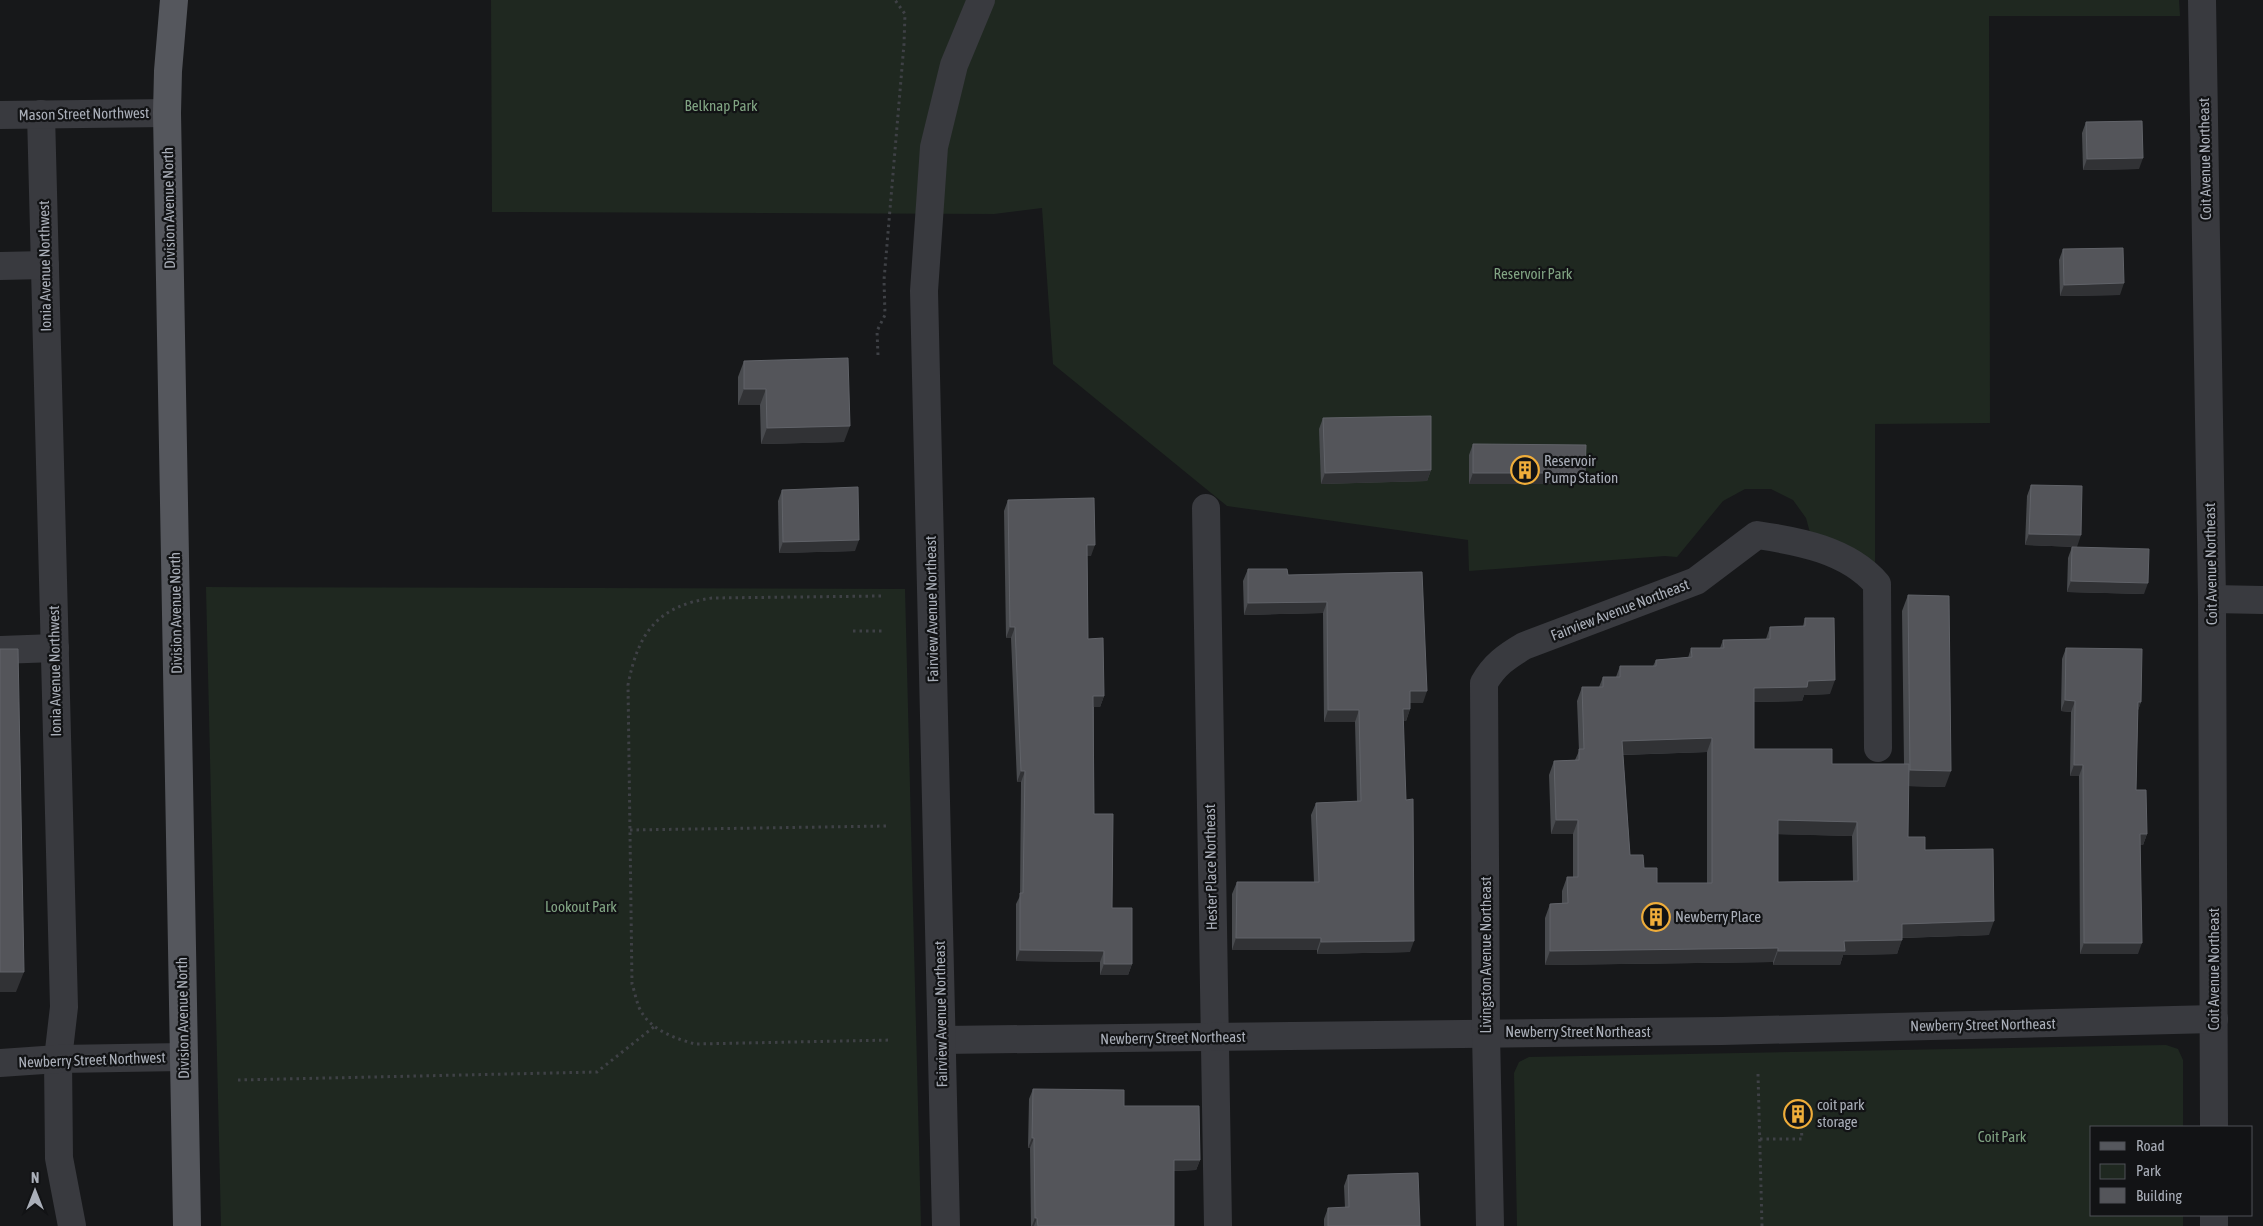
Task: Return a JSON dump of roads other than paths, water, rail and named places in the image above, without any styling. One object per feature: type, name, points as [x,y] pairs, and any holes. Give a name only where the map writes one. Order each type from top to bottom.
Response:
[{"type":"main road","name":"Division Avenue North","points":[[174,0],[168,71],[167,113],[187,1226]]},
{"type":"street","name":"Fairview Avenue Northeast","points":[[946,1226],[924,292],[934,147],[954,65],[981,0]]},
{"type":"street","name":"Coit Avenue Northeast","points":[[2202,0],[2212,600],[2214,1126]]},
{"type":"street","name":"Mason Street Northwest","points":[[0,115],[167,113]]},
{"type":"street","name":"Ionia Avenue Northwest","points":[[41,114],[64,1007],[58,1059],[59,1158],[72,1226]]},
{"type":"street","points":[[0,266],[45,265]]},
{"type":"street","name":"Hester Place Northeast","points":[[1206,508],[1218,1226]]},
{"type":"street","name":"Fairview Avenue Northeast","points":[[1484,684],[1492,669],[1507,656],[1524,646],[1696,581],[1757,535],[1800,541],[1857,566],[1877,584],[1878,748]]},
{"type":"street","points":[[2212,600],[2263,600]]},
{"type":"street","points":[[0,650],[54,648]]},
{"type":"street","name":"Livingston Avenue Northeast","points":[[1484,684],[1486,1033],[1490,1226]]},
{"type":"street","name":"Newberry Street Northeast","points":[[942,1040],[1722,1031],[2214,1020]]},
{"type":"street","name":"Newberry Street Northwest","points":[[0,1063],[58,1059],[184,1057]]},
{"type":"place","name":"Reservoir Pump Station","points":[[1525,470]]},
{"type":"place","name":"Newberry Place","points":[[1656,917]]},
{"type":"place","name":"coit park storage","points":[[1798,1114]]},
{"type":"park label","name":"Belknap Park","points":[[721,106]]},
{"type":"park label","name":"Reservoir Park","points":[[1533,274]]},
{"type":"park label","name":"Lookout Park","points":[[581,907]]},
{"type":"park label","name":"Coit Park","points":[[2002,1137]]}]
